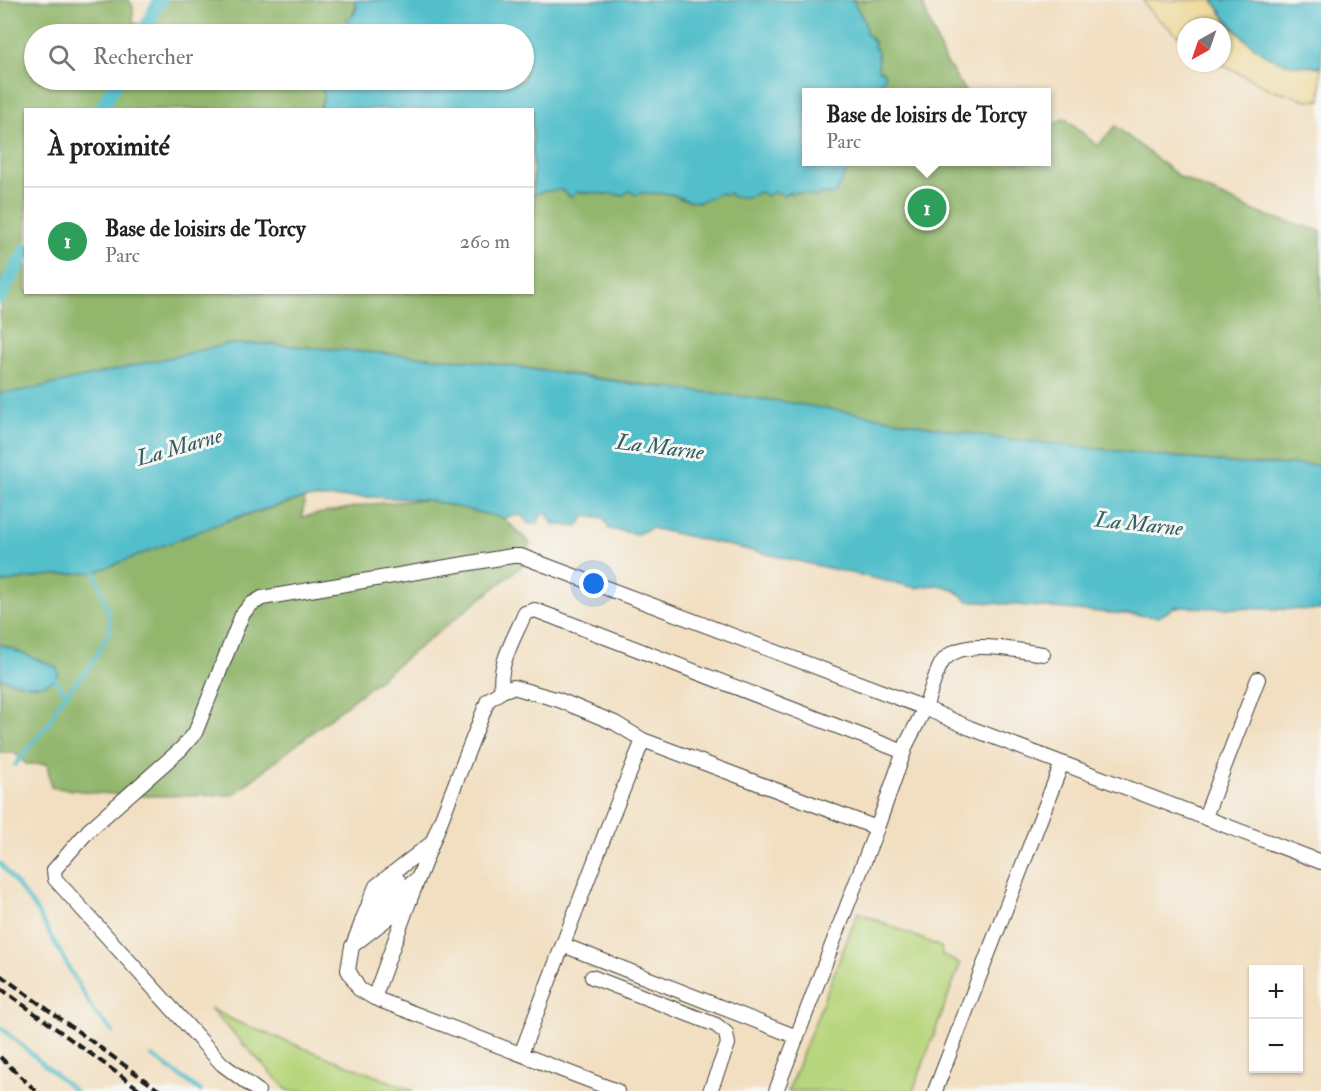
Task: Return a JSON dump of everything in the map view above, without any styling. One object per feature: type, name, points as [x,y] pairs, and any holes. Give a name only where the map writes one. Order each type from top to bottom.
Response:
[{"type":"lane","points":[[258,1091],[222,1064],[55,879],[54,870],[89,830],[181,749],[195,733],[242,615],[250,605],[262,598],[521,556],[925,708],[1321,862]]},
{"type":"lane","points":[[502,691],[500,678],[502,668],[525,613],[535,610],[904,752]]},
{"type":"lane","points":[[776,1091],[904,752],[925,708],[942,663],[950,654],[965,648],[980,646],[1043,654]]},
{"type":"lane","points":[[1205,817],[1258,679]]},
{"type":"lane","points":[[375,998],[424,861],[488,700],[513,687],[559,700],[615,723],[643,740],[877,828]]},
{"type":"lane","points":[[521,1054],[643,740]]},
{"type":"lane","points":[[935,1091],[1062,763]]},
{"type":"lane","points":[[431,843],[376,886],[352,946],[348,970],[359,989],[375,998],[617,1091]]},
{"type":"lane","points":[[369,904],[424,861]]},
{"type":"lane","points":[[362,922],[418,877]]},
{"type":"lane","points":[[352,946],[409,902]]},
{"type":"lane","points":[[563,945],[797,1037]]},
{"type":"lane","points":[[591,977],[716,1025],[726,1033],[728,1044],[710,1091]]},
{"type":"green space","points":[[0,0],[129,0],[133,7],[133,22],[138,24],[24,24],[24,90],[326,90],[319,108],[24,108],[24,294],[534,294],[534,194],[562,190],[570,197],[576,192],[623,195],[629,191],[672,194],[681,199],[699,202],[721,193],[748,197],[760,192],[776,191],[831,195],[849,166],[1051,166],[1051,126],[1064,118],[1098,146],[1115,126],[1180,177],[1261,214],[1321,231],[1321,465],[1239,464],[996,438],[867,415],[474,361],[269,344],[228,344],[0,397]]},
{"type":"green space","points":[[160,0],[358,0],[350,24],[147,24]]},
{"type":"green space","points":[[853,0],[921,0],[943,57],[963,88],[882,88],[877,66],[878,53],[874,42],[866,33],[865,23]]},
{"type":"green space","points":[[305,498],[302,517],[370,504],[428,500],[503,518],[530,543],[523,565],[233,795],[147,796],[51,787],[47,764],[26,764],[15,753],[0,753],[0,583],[43,576]]},
{"type":"green space","points":[[858,912],[941,947],[942,955],[960,964],[913,1091],[788,1091]]},
{"type":"green space","points":[[209,1008],[237,1022],[414,1091],[288,1091]]},
{"type":"sand","points":[[1143,0],[1213,0],[1225,18],[1177,18],[1177,34],[1148,9]]},
{"type":"sand","points":[[1231,25],[1250,43],[1272,54],[1321,67],[1321,100],[1307,100],[1274,90],[1269,91],[1266,87],[1231,69]]},
{"type":"water","points":[[354,0],[853,0],[865,23],[866,33],[874,42],[878,52],[878,69],[884,72],[885,76],[882,88],[802,88],[802,166],[849,166],[836,193],[831,195],[821,193],[817,197],[789,192],[783,196],[780,193],[776,194],[775,191],[767,196],[760,192],[748,197],[732,197],[729,193],[726,195],[721,193],[699,202],[671,194],[642,193],[637,195],[629,191],[623,195],[576,192],[570,197],[562,190],[534,195],[534,108],[320,108],[324,97],[322,90],[534,90],[534,24],[349,24],[347,19],[354,14],[357,6]]},
{"type":"water","points":[[1213,0],[1321,0],[1321,67],[1292,65],[1277,61],[1245,39],[1231,24],[1231,18],[1226,18]]},
{"type":"water","name":"La Marne","points":[[228,344],[269,344],[474,361],[642,385],[772,400],[996,438],[1239,464],[1321,465],[1321,610],[1175,607],[1159,617],[968,601],[956,591],[945,586],[932,585],[917,588],[651,528],[637,534],[609,529],[604,519],[585,516],[577,527],[553,524],[547,513],[541,515],[537,524],[529,524],[521,515],[503,518],[428,500],[373,497],[305,498],[234,518],[95,572],[43,576],[0,583],[0,393],[27,390]]},
{"type":"water","points":[[0,644],[56,667],[59,673],[48,683],[40,685],[15,683],[0,678]]},
{"type":"waterway","points":[[147,24],[160,0]]},
{"type":"waterway","points":[[102,108],[112,90]]},
{"type":"waterway","points":[[0,297],[24,254]]},
{"type":"waterway","points":[[15,765],[52,719],[58,704],[91,665],[109,632],[110,619],[94,569]]},
{"type":"waterway","points":[[54,678],[66,694]]},
{"type":"waterway","points":[[0,863],[35,908],[94,1012],[113,1032]]},
{"type":"waterway","points":[[0,1027],[75,1091]]},
{"type":"waterway","points":[[152,1056],[201,1091]]},
{"type":"railway","points":[[0,975],[160,1091]]},
{"type":"railway","points":[[0,988],[142,1091]]},
{"type":"railway","points":[[0,1057],[36,1091]]},
{"type":"place","name":"Base de loisirs de Torcy","points":[[927,208]]}]
